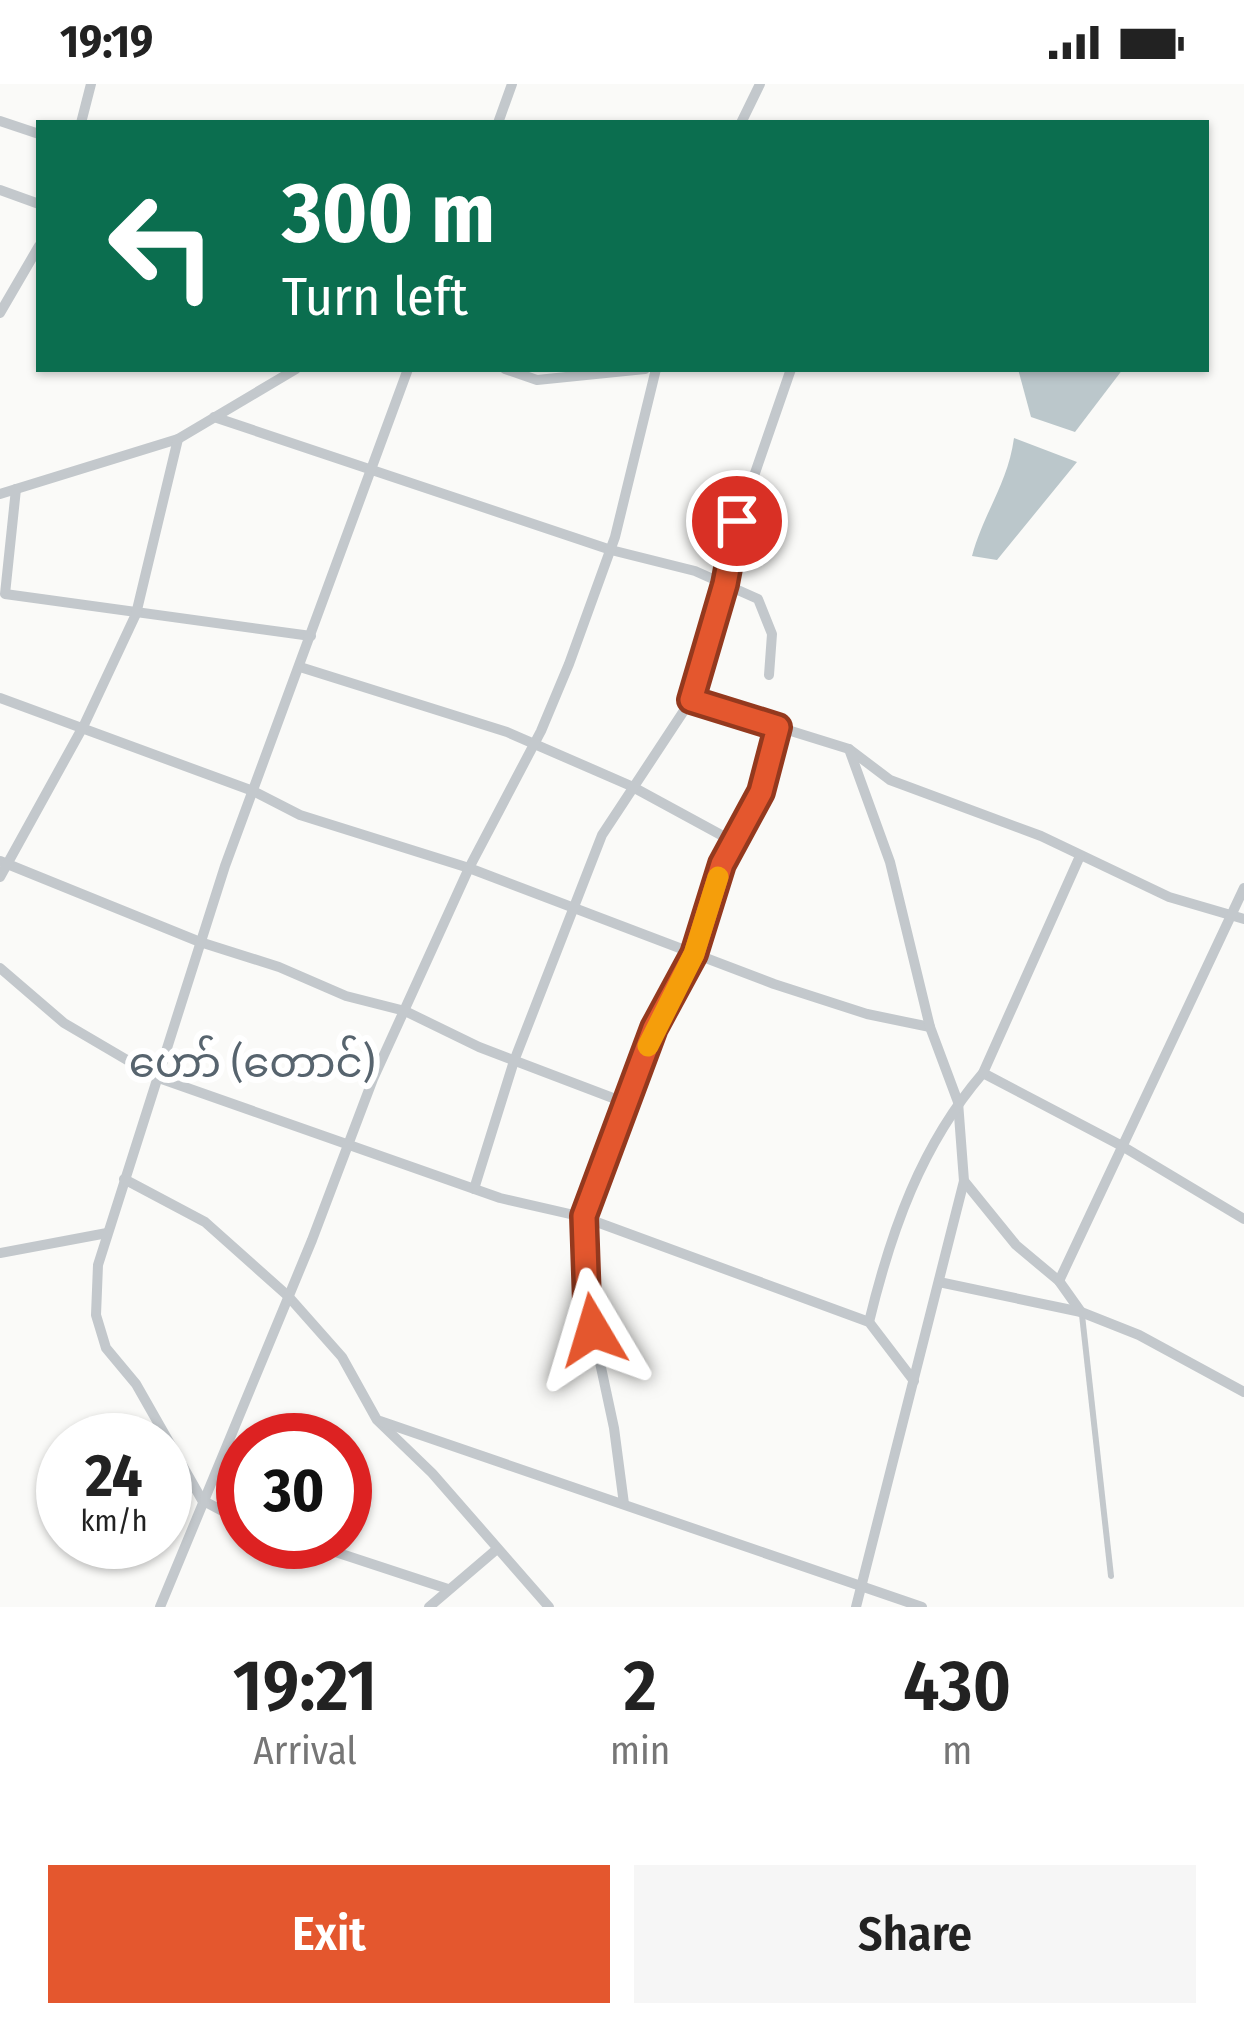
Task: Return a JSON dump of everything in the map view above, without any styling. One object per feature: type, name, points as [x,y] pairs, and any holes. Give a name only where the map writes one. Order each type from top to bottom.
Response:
[{"type":"street","points":[[82,120],[92,84]]},
{"type":"street","points":[[498,120],[512,84]]},
{"type":"street","points":[[743,120],[760,84]]},
{"type":"street","points":[[0,121],[36,133]]},
{"type":"street","points":[[0,190],[36,204]]},
{"type":"street","points":[[0,313],[36,250]]},
{"type":"street","points":[[0,277],[15,281]]},
{"type":"street","points":[[0,494],[178,439],[291,372]]},
{"type":"street","points":[[216,1508],[202,1500],[136,1384],[106,1348],[96,1315],[98,1265],[200,942],[407,372]]},
{"type":"street","points":[[514,372],[537,380],[616,372]]},
{"type":"street","points":[[160,1607],[405,1011],[469,868],[534,743],[611,550],[655,372]]},
{"type":"street","points":[[474,1189],[514,1061],[602,835],[691,700],[725,584],[737,521],[790,372]]},
{"type":"street","points":[[214,417],[611,550],[695,571],[758,599],[772,634],[770,675]]},
{"type":"street","points":[[0,877],[84,725],[136,614],[178,439]]},
{"type":"street","points":[[16,489],[4,594],[311,636]]},
{"type":"street","points":[[300,668],[534,743],[631,786],[734,842]]},
{"type":"street","points":[[0,698],[254,790],[300,815],[469,868],[867,1014],[930,1028]]},
{"type":"street","points":[[691,700],[849,749],[890,780],[1041,836],[1169,897],[1238,917]]},
{"type":"street","points":[[624,1504],[614,1428],[587,1302],[584,1216],[654,1028],[694,954],[734,842],[761,792],[778,727]]},
{"type":"street","points":[[849,749],[890,862],[930,1028],[958,1102],[964,1181],[856,1607]]},
{"type":"street","points":[[869,1322],[904,1203],[927,1151],[983,1073],[1080,856]]},
{"type":"street","points":[[5,863],[200,942],[346,996],[405,1011],[514,1061],[626,1103]]},
{"type":"street","points":[[1059,1281],[1238,917],[1244,888]]},
{"type":"street","points":[[0,968],[64,1023],[156,1077],[474,1189],[584,1216],[869,1322],[914,1381]]},
{"type":"street","points":[[983,1073],[1122,1146],[1244,1219]]},
{"type":"street","points":[[124,1179],[205,1222],[288,1296],[343,1357],[377,1420],[432,1473],[549,1607]]},
{"type":"street","points":[[964,1181],[1016,1245],[1059,1281],[1081,1312]]},
{"type":"street","points":[[0,1253],[107,1234]]},
{"type":"street","points":[[939,1282],[1081,1312],[1139,1335],[1244,1392]]},
{"type":"street","points":[[377,1420],[922,1607]]},
{"type":"street","points":[[429,1607],[497,1549]]},
{"type":"street","points":[[372,1564],[448,1589]]},
{"type":"lane","points":[[1081,1312],[1111,1576]]},
{"type":"shaded area","points":[[1019,372],[1121,372],[1075,432],[1031,417]]},
{"type":"shaded area","points":[[1014,438],[1077,462],[997,560],[972,556],[1007,469]]},
{"type":"slow traffic","points":[[648,1046],[694,954],[718,877]]},
{"type":"district","name":"ဟော် (တောင်)","points":[[252,1063]]},
{"type":"route","points":[[593,1330],[587,1302],[584,1216],[654,1028],[694,954],[722,864],[761,792],[778,727],[691,700],[725,584],[737,521]]}]
